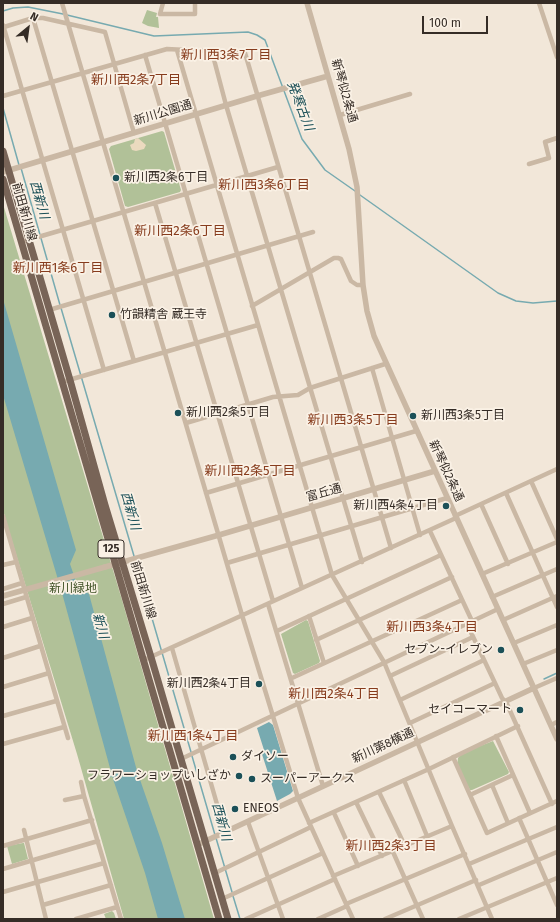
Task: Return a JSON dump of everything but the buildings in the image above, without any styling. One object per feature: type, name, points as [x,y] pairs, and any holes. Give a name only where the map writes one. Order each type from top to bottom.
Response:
[{"type":"main road","name":"前田新川線","points":[[3,151],[6,171],[50,310],[105,505],[152,657],[228,919]]},
{"type":"main road","name":"前田新川線","points":[[3,179],[197,845],[220,919]]},
{"type":"street","points":[[62,3],[242,616],[298,798],[353,919]]},
{"type":"street","points":[[163,3],[160,14],[195,14],[195,3]]},
{"type":"street","name":"新琴似2条通","points":[[307,3],[340,115],[357,187],[363,285],[367,312],[374,336],[385,364],[524,664],[557,739]]},
{"type":"street","points":[[539,3],[557,57]]},
{"type":"street","points":[[33,18],[134,361]]},
{"type":"street","points":[[104,370],[3,26],[33,18],[43,18],[105,32],[134,133]]},
{"type":"street","points":[[4,96],[167,49],[245,53],[391,548]]},
{"type":"street","points":[[177,50],[332,575],[384,662],[492,919]]},
{"type":"street","points":[[212,52],[226,105],[362,562]]},
{"type":"street","points":[[145,55],[302,588]]},
{"type":"street","name":"新川公園通","points":[[6,171],[328,76]]},
{"type":"street","points":[[340,115],[410,94]]},
{"type":"street","points":[[529,164],[549,158],[545,142],[557,138]]},
{"type":"street","points":[[21,242],[278,167]]},
{"type":"street","points":[[155,203],[259,553],[277,631],[323,786]]},
{"type":"street","points":[[41,312],[313,232]]},
{"type":"street","points":[[252,306],[334,258],[341,259],[351,281],[357,285],[363,285]]},
{"type":"street","points":[[62,382],[258,325]]},
{"type":"street","points":[[186,423],[279,396],[298,395],[310,388],[385,364]]},
{"type":"street","points":[[372,368],[420,535]]},
{"type":"street","points":[[206,493],[416,431]]},
{"type":"street","points":[[144,660],[430,531],[481,504],[557,469]]},
{"type":"street","name":"富丘通","points":[[115,564],[282,517],[435,471]]},
{"type":"street","points":[[482,574],[533,553],[557,540],[530,481]]},
{"type":"street","points":[[506,493],[543,576],[555,597],[557,606]]},
{"type":"street","points":[[227,563],[447,498]]},
{"type":"street","points":[[481,504],[508,564]]},
{"type":"street","points":[[3,516],[5,533],[16,562],[68,738]]},
{"type":"street","points":[[430,531],[462,600],[470,622],[473,637],[502,698],[508,704],[554,803],[487,833],[453,757]]},
{"type":"street","points":[[277,631],[441,555]]},
{"type":"street","points":[[3,566],[16,562]]},
{"type":"street","points":[[3,596],[115,564]]},
{"type":"street","points":[[492,597],[557,569]]},
{"type":"street","points":[[316,640],[452,577]]},
{"type":"street","points":[[3,589],[22,583]]},
{"type":"street","points":[[3,604],[26,597]]},
{"type":"street","points":[[503,620],[555,597]]},
{"type":"street","points":[[292,678],[462,600]]},
{"type":"street","points":[[181,759],[498,609]]},
{"type":"street","points":[[309,616],[324,663]]},
{"type":"street","points":[[3,627],[32,618]]},
{"type":"street","points":[[514,643],[557,625]]},
{"type":"street","points":[[390,676],[473,637]]},
{"type":"street","points":[[3,658],[40,646]]},
{"type":"street","points":[[170,648],[223,833]]},
{"type":"street","points":[[524,664],[557,650]]},
{"type":"street","points":[[400,700],[484,660]]},
{"type":"street","points":[[3,686],[48,674]]},
{"type":"street","points":[[534,688],[557,678]]},
{"type":"street","points":[[410,723],[495,683]]},
{"type":"street","name":"新川第8横通","points":[[197,845],[534,688]]},
{"type":"street","points":[[3,716],[56,701]]},
{"type":"street","points":[[551,725],[557,722]]},
{"type":"street","points":[[215,873],[356,802],[518,726]]},
{"type":"street","points":[[3,744],[64,727]]},
{"type":"street","points":[[496,736],[530,813]]},
{"type":"street","points":[[470,795],[513,775]]},
{"type":"street","points":[[404,780],[427,836]]},
{"type":"street","points":[[81,782],[120,919]]},
{"type":"street","points":[[492,785],[508,823]]},
{"type":"street","points":[[379,792],[405,846]]},
{"type":"street","points":[[65,800],[84,796]]},
{"type":"street","points":[[356,802],[382,856]]},
{"type":"street","points":[[334,813],[358,866]]},
{"type":"street","points":[[519,818],[557,904]]},
{"type":"street","points":[[3,846],[92,820]]},
{"type":"street","points":[[248,822],[283,919]]},
{"type":"street","points":[[247,919],[358,866],[452,826]]},
{"type":"street","points":[[469,864],[557,827]]},
{"type":"street","points":[[24,830],[46,919]]},
{"type":"street","points":[[3,869],[98,841]]},
{"type":"street","points":[[393,852],[423,919]]},
{"type":"street","points":[[478,886],[557,852]]},
{"type":"street","points":[[222,899],[323,853]]},
{"type":"street","points":[[318,919],[405,878],[464,854]]},
{"type":"street","points":[[3,892],[104,863]]},
{"type":"street","points":[[459,919],[557,878]]},
{"type":"street","points":[[386,919],[476,880]]},
{"type":"street","points":[[43,905],[111,885]]},
{"type":"street","points":[[76,919],[117,907]]},
{"type":"green space","points":[[147,10],[157,13],[156,17],[158,17],[159,28],[142,23]]},
{"type":"green space","points":[[162,131],[164,132],[181,190],[180,192],[128,207],[125,206],[109,149],[111,146]]},
{"type":"green space","name":"新川緑地","points":[[3,204],[122,600],[214,919],[124,919],[77,754],[8,528],[3,510]]},
{"type":"green space","points":[[306,620],[308,621],[320,661],[319,663],[295,674],[293,673],[281,634]]},
{"type":"green space","points":[[493,741],[509,772],[508,774],[470,790],[457,766],[458,758],[462,753]]},
{"type":"green space","points":[[24,843],[28,859],[12,864],[7,846]]},
{"type":"green space","points":[[112,911],[116,919],[106,919],[104,914]]},
{"type":"shaded area","points":[[138,138],[146,145],[144,149],[136,151],[132,150],[130,145],[134,143],[135,139]]},
{"type":"water","points":[[3,299],[76,550],[70,564],[77,584],[89,594],[137,771],[162,843],[185,919],[158,919],[145,873],[113,779],[62,593],[3,395]]},
{"type":"water","points":[[269,722],[273,725],[293,791],[277,801],[261,751],[264,750],[257,728]]},
{"type":"waterway","name":"発寒古川","points":[[3,11],[13,8],[28,7],[63,14]]},
{"type":"waterway","name":"発寒古川","points":[[67,15],[154,36],[248,32],[257,35],[265,40],[302,139],[325,170],[355,191]]},
{"type":"waterway","name":"西新川","points":[[3,108],[19,165]]},
{"type":"waterway","name":"西新川","points":[[21,168],[60,305]]},
{"type":"waterway","name":"発寒古川","points":[[360,195],[498,293],[516,301],[533,303],[557,301]]},
{"type":"waterway","name":"西新川","points":[[61,308],[134,556]]},
{"type":"waterway","name":"西新川","points":[[135,560],[191,752]]},
{"type":"waterway","points":[[544,679],[557,673]]},
{"type":"waterway","name":"西新川","points":[[192,756],[215,835]]},
{"type":"waterway","points":[[106,778],[114,775]]},
{"type":"waterway","name":"西新川","points":[[216,838],[232,892]]},
{"type":"waterway","name":"西新川","points":[[233,896],[240,919]]},
{"type":"place","name":"新川西2条6丁目","points":[[116,178]]},
{"type":"place","name":"竹韻精舎 蔵王寺","points":[[112,315]]},
{"type":"place","name":"新川西2条5丁目","points":[[178,413]]},
{"type":"place","name":"新川西3条5丁目","points":[[413,416]]},
{"type":"place","name":"新川西4条4丁目","points":[[446,506]]},
{"type":"place","name":"セブン-イレブン","points":[[501,650]]},
{"type":"place","name":"新川西2条4丁目","points":[[259,684]]},
{"type":"place","name":"セイコーマート","points":[[520,710]]},
{"type":"place","name":"ダイソー","points":[[233,757]]},
{"type":"place","name":"フラワーショップいしざか","points":[[239,776]]},
{"type":"place","name":"スーパーアークス","points":[[252,779]]},
{"type":"place","name":"ENEOS","points":[[235,809]]},
{"type":"district","name":"新川西3条7丁目","points":[[226,55]]},
{"type":"district","name":"新川西2条7丁目","points":[[136,80]]},
{"type":"district","name":"新川西3条6丁目","points":[[264,185]]},
{"type":"district","name":"新川西2条6丁目","points":[[180,231]]},
{"type":"district","name":"新川西1条6丁目","points":[[58,268]]},
{"type":"district","name":"新川西3条5丁目","points":[[353,420]]},
{"type":"district","name":"新川西2条5丁目","points":[[250,471]]},
{"type":"district","name":"新川西3条4丁目","points":[[432,627]]},
{"type":"district","name":"新川西2条4丁目","points":[[334,694]]},
{"type":"district","name":"新川西1条4丁目","points":[[193,736]]},
{"type":"district","name":"新川西2条3丁目","points":[[391,846]]},
{"type":"water label","name":"新川","points":[[100,626]]}]
